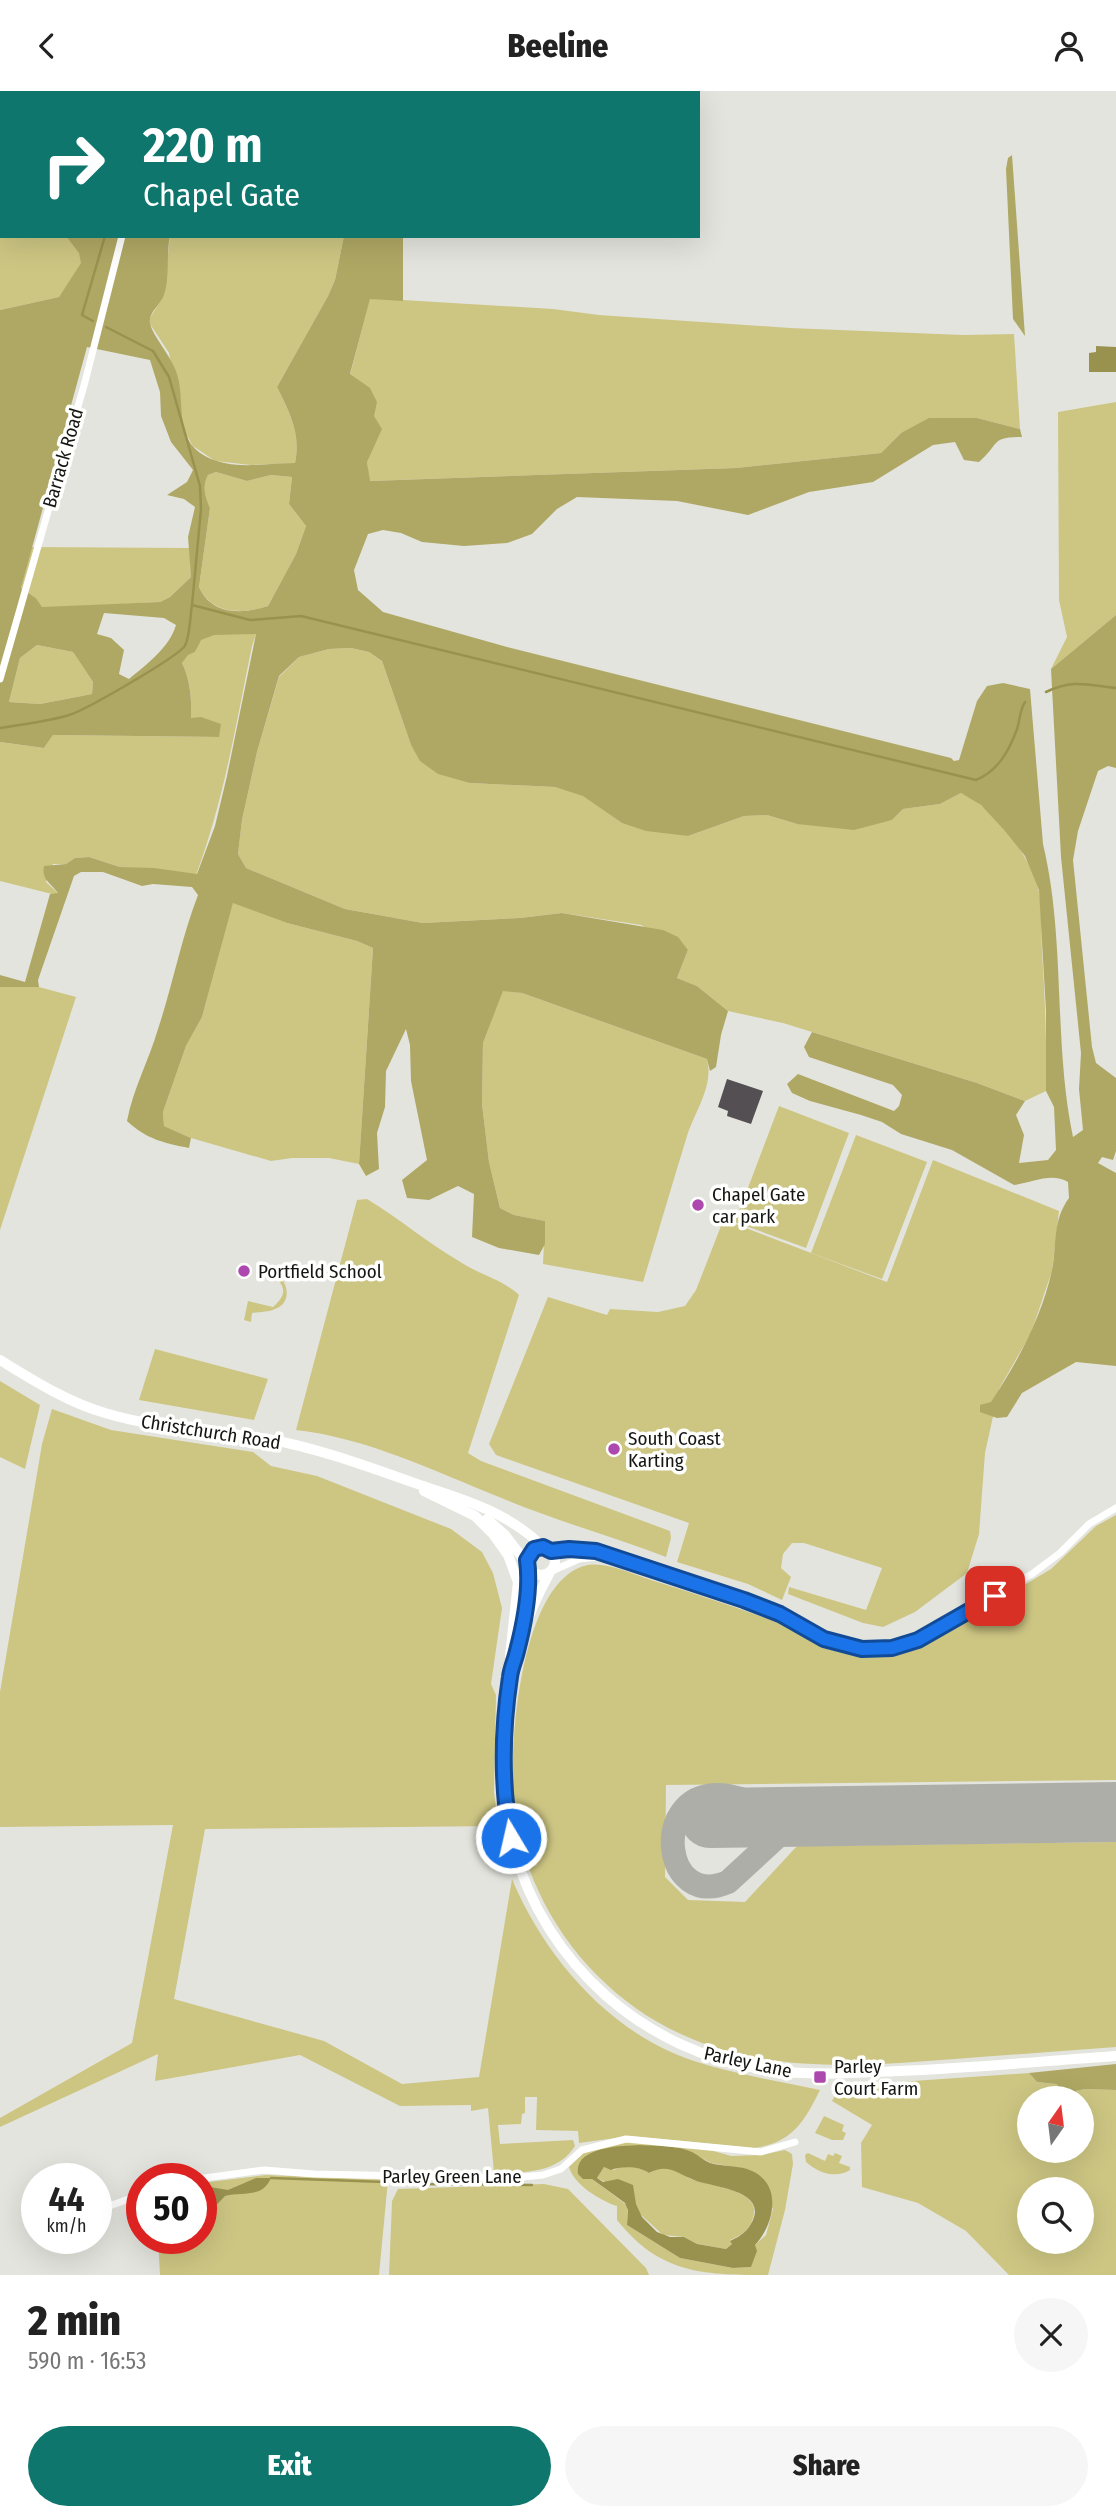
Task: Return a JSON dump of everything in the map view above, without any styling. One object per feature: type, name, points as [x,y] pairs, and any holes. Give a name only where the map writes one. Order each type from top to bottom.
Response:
[{"type":"main road","name":"Christchurch Road","points":[[0,1360],[54,1391],[103,1412],[149,1424],[267,1439],[318,1451],[485,1506],[547,1549]]},
{"type":"main road","points":[[410,1481],[475,1516],[493,1534],[508,1555],[519,1582],[510,1674]]},
{"type":"main road","name":"Christchurch Road","points":[[429,1487],[484,1516],[505,1535],[528,1567]]},
{"type":"main road","points":[[547,1549],[556,1559],[551,1572],[536,1575],[528,1567],[531,1552],[547,1549]]},
{"type":"main road","name":"Parley Lane","points":[[528,1567],[517,1649],[510,1674],[504,1749],[506,1809],[519,1867],[528,1891],[552,1935],[583,1975],[602,1994],[651,2030],[674,2042],[725,2060],[767,2070],[803,2073],[939,2069],[1116,2056]]},
{"type":"main road","name":"Parley Lane","points":[[517,1649],[551,1572]]},
{"type":"street","name":"Barrack Road","points":[[0,678],[85,382],[121,238]]},
{"type":"street","points":[[547,1549],[587,1549],[744,1600],[780,1614],[824,1639],[862,1649],[892,1648],[918,1640],[1032,1574],[1060,1553],[1089,1524],[1116,1508]]},
{"type":"street","points":[[551,1572],[579,1559],[610,1556]]},
{"type":"street","name":"Parley Green Lane","points":[[217,2177],[264,2171],[513,2178],[543,2175],[561,2169],[580,2151],[601,2143],[626,2139],[761,2152],[795,2142]]},
{"type":"shaded area","points":[[1012,155],[1025,336],[1013,319],[1006,169],[1008,158]]},
{"type":"shaded area","points":[[0,238],[95,238],[91,251],[59,297],[0,310]]},
{"type":"shaded area","points":[[68,238],[170,238],[166,288],[150,323],[177,374],[182,419],[188,440],[205,456],[226,463],[295,463],[295,433],[277,387],[328,296],[335,280],[344,238],[403,238],[403,301],[370,299],[350,374],[370,388],[377,402],[374,416],[382,429],[367,462],[370,481],[736,468],[881,453],[901,433],[929,418],[977,418],[1020,429],[1022,437],[1000,440],[979,462],[964,460],[955,442],[933,445],[873,482],[809,492],[748,515],[677,501],[577,497],[557,509],[532,534],[507,543],[464,546],[422,542],[401,533],[383,530],[368,534],[354,570],[358,590],[383,612],[507,647],[951,758],[954,761],[959,760],[977,701],[987,686],[1003,683],[1030,689],[1043,844],[1055,917],[1063,1064],[1073,1137],[1083,1130],[1079,1089],[1081,1053],[1061,857],[1051,669],[1116,615],[1116,768],[1108,766],[1098,771],[1078,831],[1073,860],[1092,1047],[1096,1063],[1116,1078],[1116,1151],[1113,1160],[1102,1157],[1098,1163],[1116,1173],[1116,1366],[1076,1362],[1022,1393],[1007,1417],[997,1418],[980,1412],[980,1405],[991,1402],[1010,1372],[1042,1305],[1052,1270],[1057,1224],[1069,1198],[1068,1182],[1048,1178],[1014,1185],[952,1150],[901,1134],[882,1122],[810,1101],[792,1093],[787,1084],[798,1074],[894,1111],[899,1106],[902,1095],[893,1085],[809,1057],[804,1047],[812,1032],[977,1083],[1025,1101],[1016,1115],[1024,1135],[1019,1163],[1048,1160],[1056,1150],[1054,1107],[1046,1091],[1046,1011],[1039,890],[1025,856],[1005,831],[981,805],[961,793],[940,804],[903,809],[892,820],[854,830],[797,824],[767,815],[744,816],[688,836],[646,831],[622,823],[583,796],[555,787],[470,783],[438,774],[420,761],[411,745],[382,661],[369,652],[351,648],[329,649],[299,657],[279,676],[257,752],[242,820],[238,854],[246,868],[345,909],[423,923],[562,913],[663,930],[678,937],[688,950],[677,978],[697,986],[728,1011],[716,1067],[710,1071],[707,1059],[522,993],[503,991],[483,1043],[482,1104],[489,1162],[500,1208],[514,1215],[545,1221],[545,1244],[539,1255],[499,1248],[472,1237],[474,1194],[458,1186],[429,1200],[407,1198],[402,1180],[427,1160],[411,1081],[410,1045],[406,1029],[386,1071],[385,1107],[377,1133],[379,1169],[366,1176],[359,1164],[373,948],[357,941],[287,923],[233,903],[202,1017],[186,1046],[163,1112],[164,1126],[191,1138],[189,1148],[156,1139],[127,1121],[198,895],[192,887],[153,884],[142,886],[103,872],[81,872],[74,876],[38,980],[39,987],[0,987],[0,975],[25,982],[50,894],[58,893],[45,878],[44,866],[66,864],[75,858],[89,857],[120,867],[197,874],[215,826],[256,634],[214,635],[201,640],[195,652],[188,655],[182,663],[190,690],[191,718],[201,717],[221,724],[219,737],[53,735],[44,748],[0,742],[0,310],[59,297],[81,263],[79,253]],"holes":[[[87,347],[150,360],[160,392],[161,416],[171,442],[193,470],[187,482],[167,495],[184,499],[195,507],[188,537],[191,577],[170,597],[160,602],[42,607],[36,598],[21,588]],[[216,472],[247,481],[271,475],[292,477],[289,504],[306,526],[296,554],[268,606],[239,611],[220,608],[212,603],[199,587],[210,508],[205,484],[208,475]],[[104,613],[164,618],[176,625],[163,648],[129,679],[119,674],[124,650],[111,638],[97,634]],[[37,645],[73,652],[93,682],[92,694],[40,704],[9,702],[20,658]]]},
{"type":"shaded area","points":[[170,238],[344,238],[335,280],[328,296],[277,387],[295,433],[295,463],[251,465],[215,461],[193,446],[183,429],[169,353],[150,324],[150,318],[164,295]]},
{"type":"shaded area","points":[[370,298],[790,328],[963,335],[1014,334],[1020,429],[977,418],[901,433],[881,453],[736,468],[369,481],[367,462],[374,416],[350,375]]},
{"type":"shaded area","points":[[1096,346],[1116,347],[1116,372],[1089,372],[1089,353],[1096,352]]},
{"type":"shaded area","points":[[1116,402],[1116,615],[1051,669],[1067,637],[1059,600],[1058,412]]},
{"type":"shaded area","points":[[216,472],[247,481],[271,475],[292,477],[289,504],[306,526],[296,554],[268,606],[229,610],[212,603],[199,587],[210,508],[205,484],[208,475]]},
{"type":"shaded area","points":[[31,547],[190,548],[191,577],[170,597],[160,602],[42,608],[36,598],[21,588]]},
{"type":"shaded area","points":[[214,634],[256,634],[222,790],[196,875],[120,867],[89,857],[75,858],[66,864],[53,864],[46,882],[58,893],[56,895],[0,881],[0,742],[44,748],[53,735],[218,737],[191,718],[190,690],[182,663],[188,654],[195,652],[200,640]]},
{"type":"shaded area","points":[[37,645],[73,652],[93,682],[92,694],[40,704],[9,702],[20,658]]},
{"type":"shaded area","points":[[351,648],[369,652],[382,661],[411,745],[470,783],[555,787],[583,795],[622,823],[688,836],[744,816],[767,815],[797,824],[892,820],[903,809],[940,804],[961,793],[973,799],[998,821],[1020,849],[1029,864],[1039,892],[1046,1021],[1046,1091],[1025,1101],[977,1083],[783,1023],[728,1011],[697,986],[677,978],[688,950],[641,925],[562,913],[423,923],[345,909],[246,868],[238,854],[242,820],[257,752],[279,677],[299,657],[329,649]]},
{"type":"shaded area","points":[[233,902],[287,923],[357,941],[373,948],[359,1164],[329,1158],[271,1161],[191,1138],[164,1126],[163,1112],[186,1046],[202,1017]]},
{"type":"shaded area","points":[[0,987],[39,987],[76,997],[0,1230]]},
{"type":"shaded area","points":[[503,990],[522,993],[707,1059],[706,1089],[687,1136],[643,1282],[543,1264],[545,1221],[514,1215],[500,1208],[489,1162],[482,1104],[483,1043]]},
{"type":"shaded area","points":[[779,1106],[849,1133],[806,1248],[735,1222]]},
{"type":"shaded area","points":[[856,1135],[927,1162],[882,1279],[811,1253]]},
{"type":"shaded area","points":[[933,1160],[1059,1211],[1052,1271],[1031,1333],[999,1389],[985,1453],[979,1534],[967,1573],[915,1612],[883,1627],[863,1623],[788,1594],[789,1587],[866,1610],[882,1568],[804,1543],[792,1543],[783,1554],[781,1568],[791,1577],[782,1600],[748,1584],[677,1562],[689,1523],[496,1455],[489,1444],[548,1297],[607,1315],[610,1309],[658,1312],[685,1306],[696,1290],[721,1226],[730,1222],[887,1282]]},
{"type":"shaded area","points":[[367,1199],[450,1256],[506,1285],[519,1295],[468,1453],[481,1461],[670,1531],[666,1557],[540,1513],[374,1448],[349,1440],[296,1430],[357,1200]]},
{"type":"shaded area","points":[[279,1276],[287,1294],[284,1303],[273,1310],[252,1313],[251,1322],[244,1320],[248,1301],[273,1307],[279,1300],[283,1290],[277,1279]]},
{"type":"shaded area","points":[[155,1349],[268,1379],[254,1420],[139,1400]]},
{"type":"shaded area","points":[[0,1381],[40,1405],[25,1469],[0,1457]]},
{"type":"shaded area","points":[[52,1409],[111,1430],[253,1452],[271,1466],[317,1476],[451,1529],[482,1552],[493,1573],[502,1608],[491,1684],[496,1695],[494,1792],[498,1826],[205,1829],[174,1999],[324,2041],[402,2084],[479,2077],[512,1879],[543,1937],[562,1964],[584,1989],[635,2032],[664,2049],[694,2061],[741,2074],[820,2090],[795,2129],[778,2141],[754,2148],[630,2136],[579,2143],[578,2131],[536,2130],[537,2097],[525,2097],[525,2113],[522,2114],[521,2124],[498,2125],[500,2144],[573,2140],[575,2146],[568,2155],[549,2167],[528,2172],[494,2172],[488,2108],[471,2111],[471,2105],[400,2106],[300,2055],[155,2081],[158,2054],[0,2127],[0,2118],[132,2043],[173,1825],[0,1827],[0,1692],[42,1444]]},
{"type":"shaded area","points":[[1116,1515],[1116,1780],[666,1785],[665,1877],[688,1900],[745,1902],[797,1846],[1116,1842],[1116,2047],[921,2062],[851,2065],[782,2062],[715,2048],[683,2035],[638,2010],[617,1994],[580,1957],[550,1913],[530,1871],[515,1810],[513,1784],[516,1712],[532,1634],[546,1601],[565,1577],[588,1565],[612,1567],[771,1620],[772,1618],[841,1650],[869,1654],[904,1651],[971,1617],[1051,1569],[1096,1526]]},
{"type":"shaded area","points":[[1116,2064],[1116,2090],[1037,2082],[1029,2073]]},
{"type":"shaded area","points":[[1029,2073],[1037,2082],[1058,2086],[1017,2086],[1017,2163],[1094,2163],[1094,2089],[1116,2090],[1116,2275],[1009,2275],[966,2231],[918,2203],[862,2187],[861,2143],[872,2125],[832,2101],[840,2086]]},
{"type":"shaded area","points":[[824,2116],[844,2125],[842,2131],[846,2133],[843,2140],[832,2140],[815,2133]]},
{"type":"shaded area","points":[[628,2141],[710,2150],[731,2156],[761,2155],[785,2150],[792,2154],[793,2164],[785,2210],[768,2275],[703,2272],[684,2268],[650,2251],[633,2238],[617,2220],[617,2206],[603,2200],[576,2180],[569,2167],[583,2153]],"holes":[[[638,2145],[686,2150],[711,2163],[750,2170],[773,2209],[766,2235],[755,2245],[751,2267],[733,2268],[680,2258],[627,2225],[628,2206],[592,2179],[586,2156],[609,2148]]]},
{"type":"shaded area","points":[[638,2145],[679,2148],[710,2163],[747,2169],[762,2177],[772,2195],[771,2216],[762,2237],[755,2245],[757,2251],[751,2267],[733,2268],[680,2258],[627,2225],[628,2210],[625,2203],[592,2179],[583,2179],[578,2174],[583,2158],[590,2153],[610,2147]],"holes":[[[604,2167],[611,2170],[630,2167],[649,2173],[667,2169],[734,2191],[752,2202],[755,2210],[753,2220],[744,2233],[730,2241],[732,2244],[726,2249],[697,2244],[684,2237],[670,2237],[657,2232],[642,2217],[636,2204],[633,2185],[618,2179],[603,2182],[597,2178]]]},
{"type":"shaded area","points":[[808,2153],[825,2161],[828,2154],[833,2156],[835,2153],[842,2156],[839,2163],[850,2167],[850,2170],[839,2174],[822,2172],[806,2162],[805,2155]]},
{"type":"shaded area","points":[[604,2167],[614,2170],[632,2167],[650,2173],[660,2168],[672,2169],[691,2179],[743,2195],[754,2208],[753,2218],[747,2229],[730,2240],[732,2244],[726,2249],[697,2244],[684,2237],[663,2235],[605,2182],[597,2178]]},
{"type":"shaded area","points":[[266,2175],[388,2180],[379,2275],[160,2275],[159,2254],[217,2254],[217,2181]]},
{"type":"shaded area","points":[[256,2178],[271,2178],[263,2189],[257,2192],[225,2196],[217,2204],[217,2188],[228,2190]]},
{"type":"shaded area","points":[[544,2184],[568,2189],[646,2268],[649,2275],[389,2275],[392,2201],[398,2189]]},
{"type":"building","points":[[727,1079],[763,1091],[751,1124],[727,1116],[728,1111],[718,1107]]},
{"type":"waterway","points":[[93,321],[82,315],[104,238]]},
{"type":"waterway","points":[[106,327],[153,351],[169,377],[200,486],[201,509],[192,605]]},
{"type":"waterway","points":[[0,728],[69,715],[110,695],[163,662],[184,647],[189,633],[192,605],[250,620],[301,616],[976,780],[997,766],[1006,752],[1017,729],[1025,702]]},
{"type":"waterway","points":[[1046,692],[1073,684],[1116,688]]},
{"type":"waterway","points":[[271,2178],[385,2182]]},
{"type":"waterway","points":[[405,2184],[532,2185]]},
{"type":"taxiway","points":[[797,1817],[727,1796],[718,1795],[696,1800],[682,1813],[674,1830],[673,1849],[678,1867],[689,1880],[706,1886],[728,1882],[791,1824],[809,1817]]},
{"type":"runway","points":[[710,1818],[1116,1812]]},
{"type":"place","name":"Chapel Gate car park","points":[[698,1205]]},
{"type":"place","name":"Portfield School","points":[[244,1271]]},
{"type":"place","name":"South Coast Karting","points":[[614,1449]]},
{"type":"place","name":"Parley Court Farm","points":[[820,2077]]},
{"type":"route","points":[[511,1838],[506,1809],[504,1749],[510,1674],[525,1602],[529,1569],[527,1560],[534,1549],[543,1547],[551,1551],[596,1551],[744,1600],[780,1614],[824,1639],[862,1649],[892,1648],[918,1640],[995,1596]]}]
